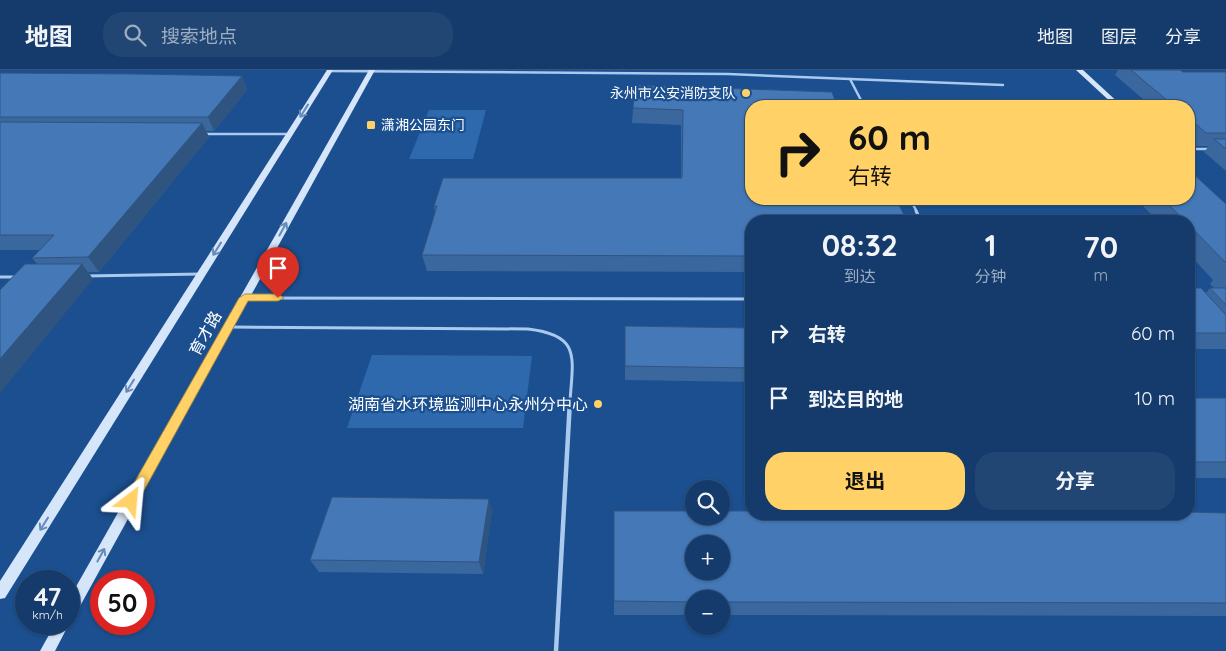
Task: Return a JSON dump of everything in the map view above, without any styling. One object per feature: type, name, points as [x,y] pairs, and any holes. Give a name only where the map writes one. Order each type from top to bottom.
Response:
[{"type":"main road","points":[[1080,70],[1112,100]]},
{"type":"main road","name":"育才路","points":[[0,594],[329,71]]},
{"type":"main road","name":"育才路","points":[[80,592],[372,71]]},
{"type":"main road","points":[[47,651],[56,635]]},
{"type":"lane","points":[[727,70],[728,74]]},
{"type":"lane","points":[[329,71],[728,74],[1003,85]]},
{"type":"lane","points":[[850,79],[861,100]]},
{"type":"lane","points":[[199,134],[289,134]]},
{"type":"lane","points":[[1195,149],[1217,149]]},
{"type":"lane","points":[[76,276],[201,274]]},
{"type":"lane","points":[[0,277],[19,277]]},
{"type":"lane","points":[[245,298],[745,299]]},
{"type":"lane","points":[[228,327],[528,329],[550,331],[563,338],[572,351],[572,368],[556,651]]},
{"type":"shaded area","points":[[429,110],[486,110],[473,159],[409,159]]},
{"type":"shaded area","points":[[372,355],[532,356],[523,428],[347,428]]},
{"type":"building","points":[[1131,70],[1226,72],[1226,133],[1206,133],[1195,123],[1195,100],[1167,100]]},
{"type":"building","points":[[0,73],[242,76],[208,117],[0,117]]},
{"type":"building","points":[[635,85],[832,92],[835,100],[745,100],[745,205],[899,205],[904,215],[745,215],[745,256],[422,255],[437,206],[434,206],[443,178],[682,178],[683,110],[633,108]]},
{"type":"building","points":[[0,122],[202,123],[88,257],[32,258],[54,235],[0,235]]},
{"type":"building","points":[[1214,139],[1226,139],[1226,149]]},
{"type":"building","points":[[1195,176],[1226,204],[1226,263],[1195,231],[1195,215],[1179,215],[1169,205],[1195,205]]},
{"type":"building","points":[[25,264],[82,264],[0,359],[0,290]]},
{"type":"building","points":[[1195,288],[1201,288],[1226,315],[1226,333],[1195,333]]},
{"type":"building","points":[[1210,288],[1226,288],[1226,305]]},
{"type":"building","points":[[625,326],[745,328],[745,368],[625,366]]},
{"type":"building","points":[[1195,398],[1226,398],[1226,462],[1195,462]]},
{"type":"building","points":[[332,497],[489,499],[479,562],[310,560]]},
{"type":"building","points":[[614,511],[685,511],[685,525],[730,525],[730,511],[745,511],[745,520],[1195,520],[1195,512],[1226,513],[1226,603],[730,602],[730,590],[685,590],[685,602],[614,601]]},
{"type":"place","name":"永州市公安消防支队","points":[[746,93]]},
{"type":"place","name":"潇湘公园东门","points":[[371,125]]},
{"type":"place","name":"湖南省水环境监测中心永州分中心","points":[[598,404]]},
{"type":"route","points":[[131,501],[245,298],[278,298]]}]
